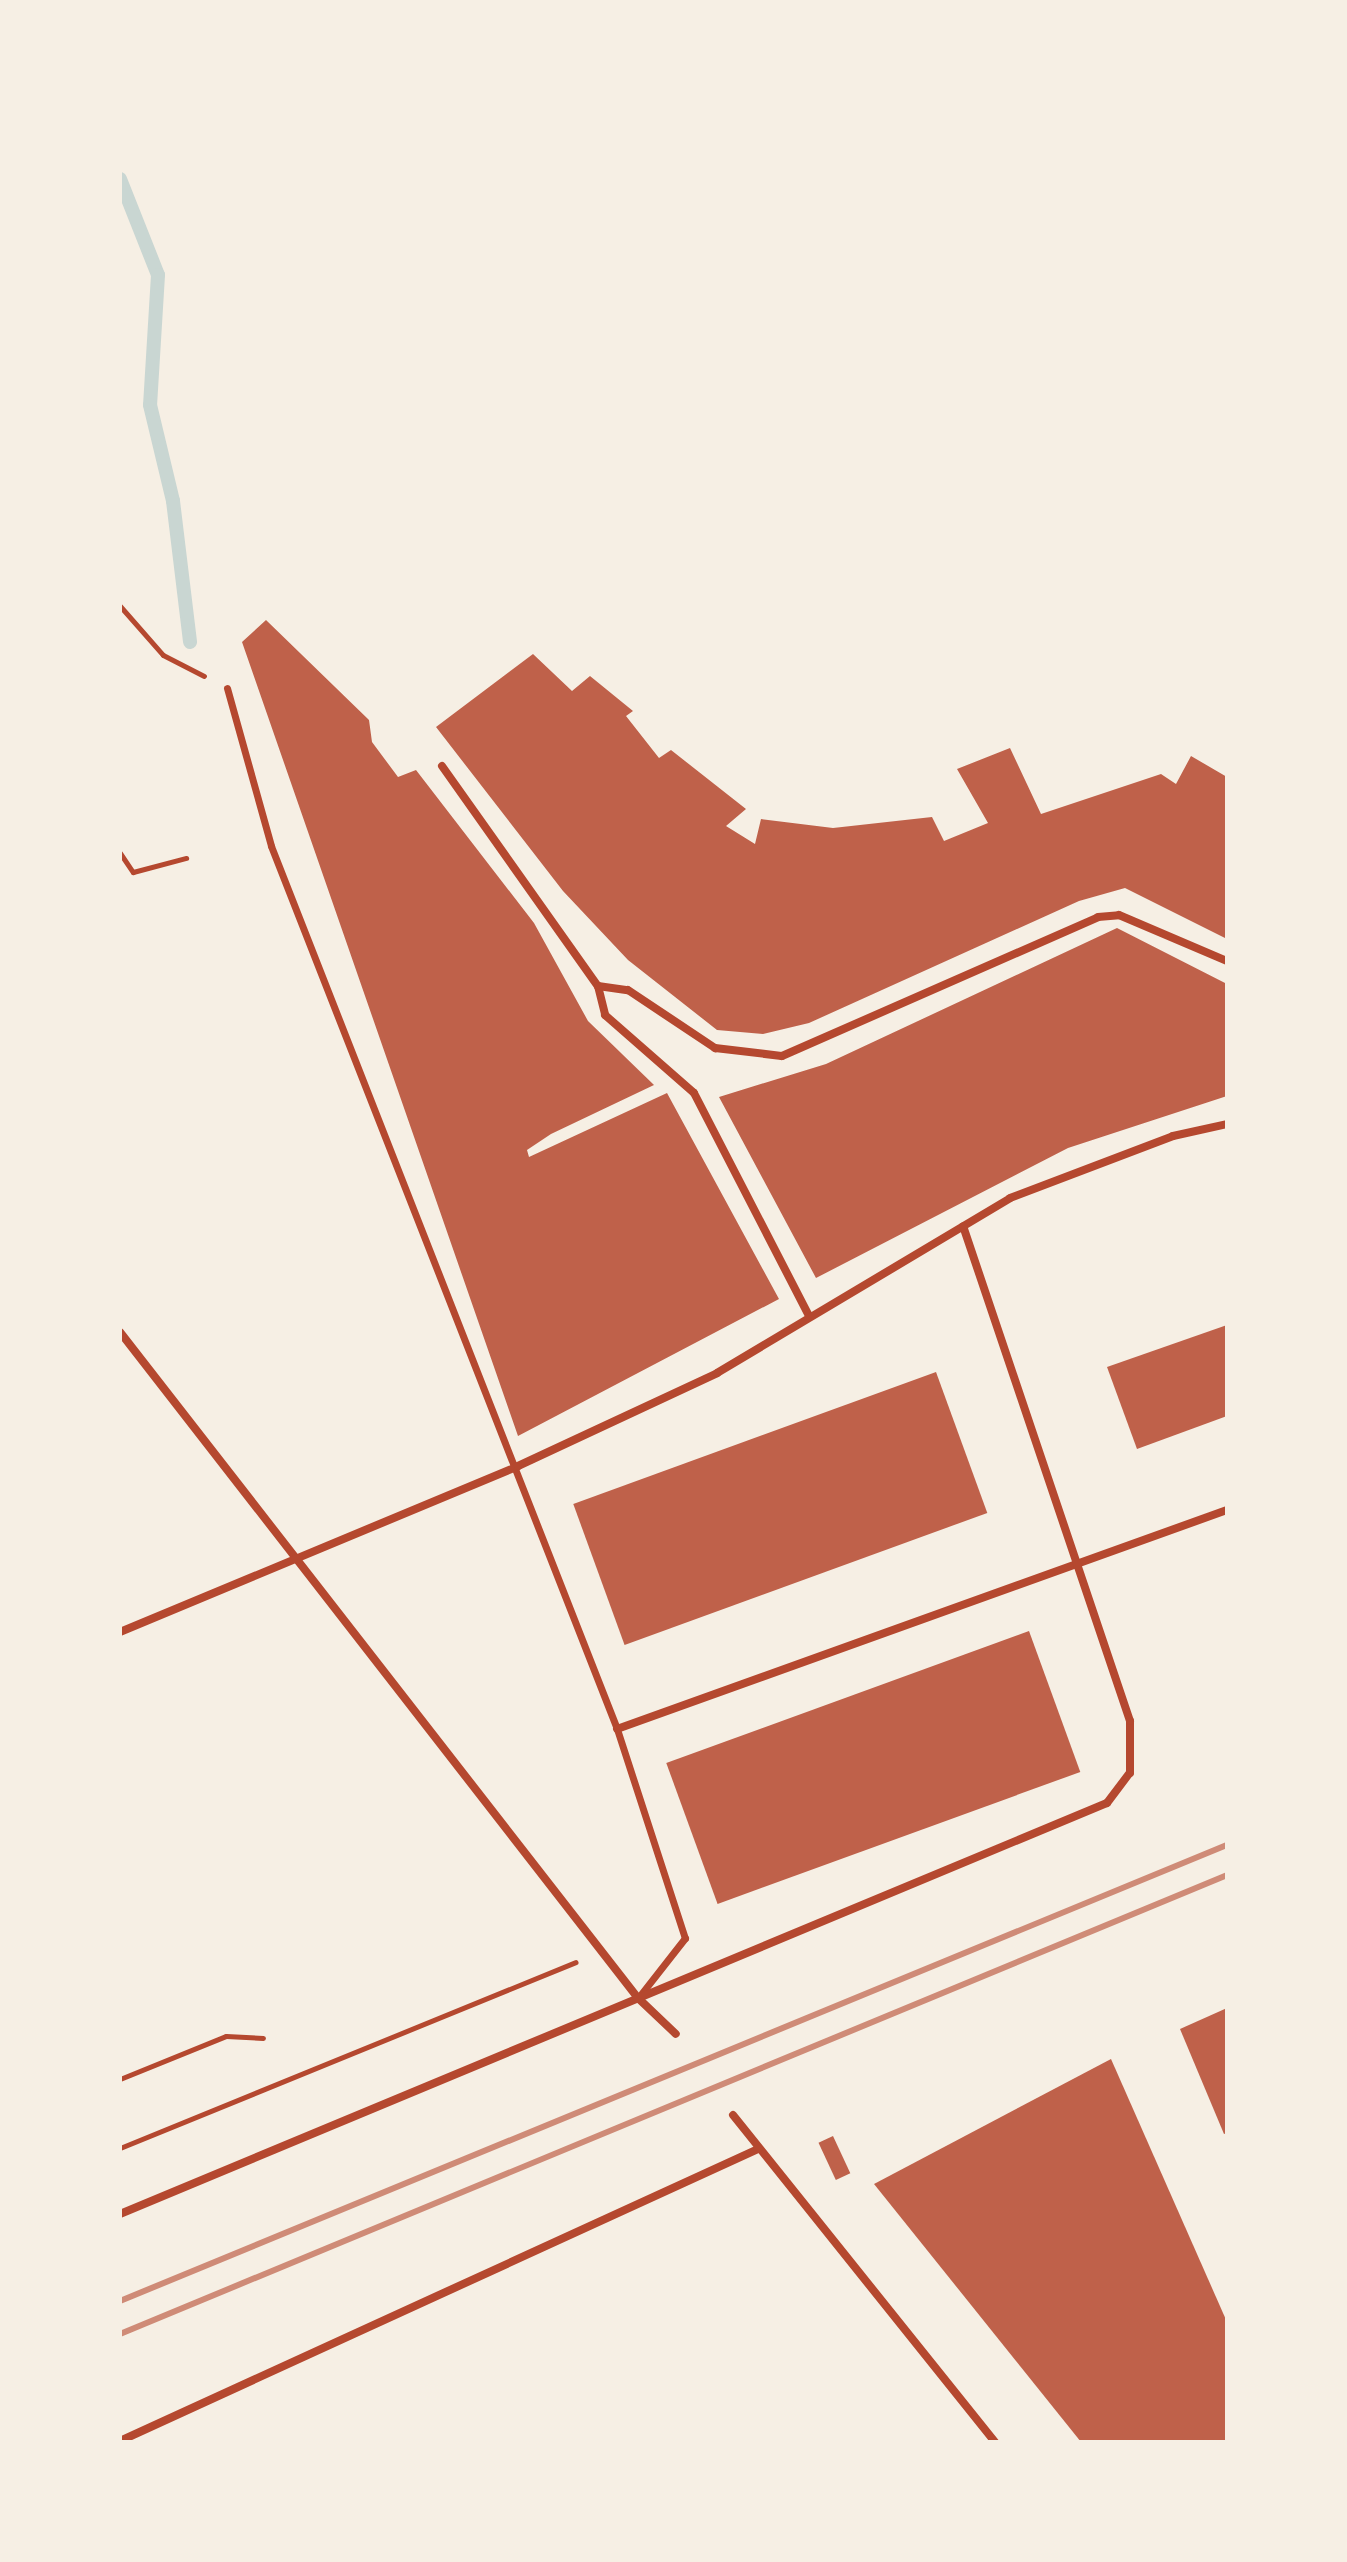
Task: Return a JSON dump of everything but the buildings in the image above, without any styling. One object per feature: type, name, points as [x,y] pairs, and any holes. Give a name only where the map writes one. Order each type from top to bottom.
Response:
[{"type":"street","points":[[227,688],[271,846],[518,1466],[617,1729],[685,1938],[638,1998]]},
{"type":"street","points":[[442,766],[598,986],[605,1015],[694,1093],[809,1316]]},
{"type":"street","points":[[598,986],[628,990],[715,1048],[782,1056],[1098,917],[1119,915],[1227,961]]},
{"type":"street","points":[[120,1632],[518,1466],[717,1373],[1010,1198],[1173,1136],[1227,1124]]},
{"type":"street","points":[[120,2214],[1107,1803],[1130,1773],[1130,1721],[963,1226]]},
{"type":"street","points":[[120,1332],[638,1998],[676,2034]]},
{"type":"street","points":[[617,1729],[1227,1510]]},
{"type":"street","points":[[733,2115],[995,2442]]},
{"type":"street","points":[[120,2441],[758,2149]]},
{"type":"path","points":[[120,606],[163,655],[227,688]]},
{"type":"path","points":[[120,853],[133,872],[186,858]]},
{"type":"path","points":[[120,2148],[602,1951]]},
{"type":"path","points":[[120,2079],[226,2036],[263,2038]]},
{"type":"waterway","points":[[120,179],[158,275],[150,405],[173,501],[190,642]]},
{"type":"railway","points":[[120,2301],[1227,1845]]},
{"type":"railway","points":[[120,2334],[1227,1875]]}]
